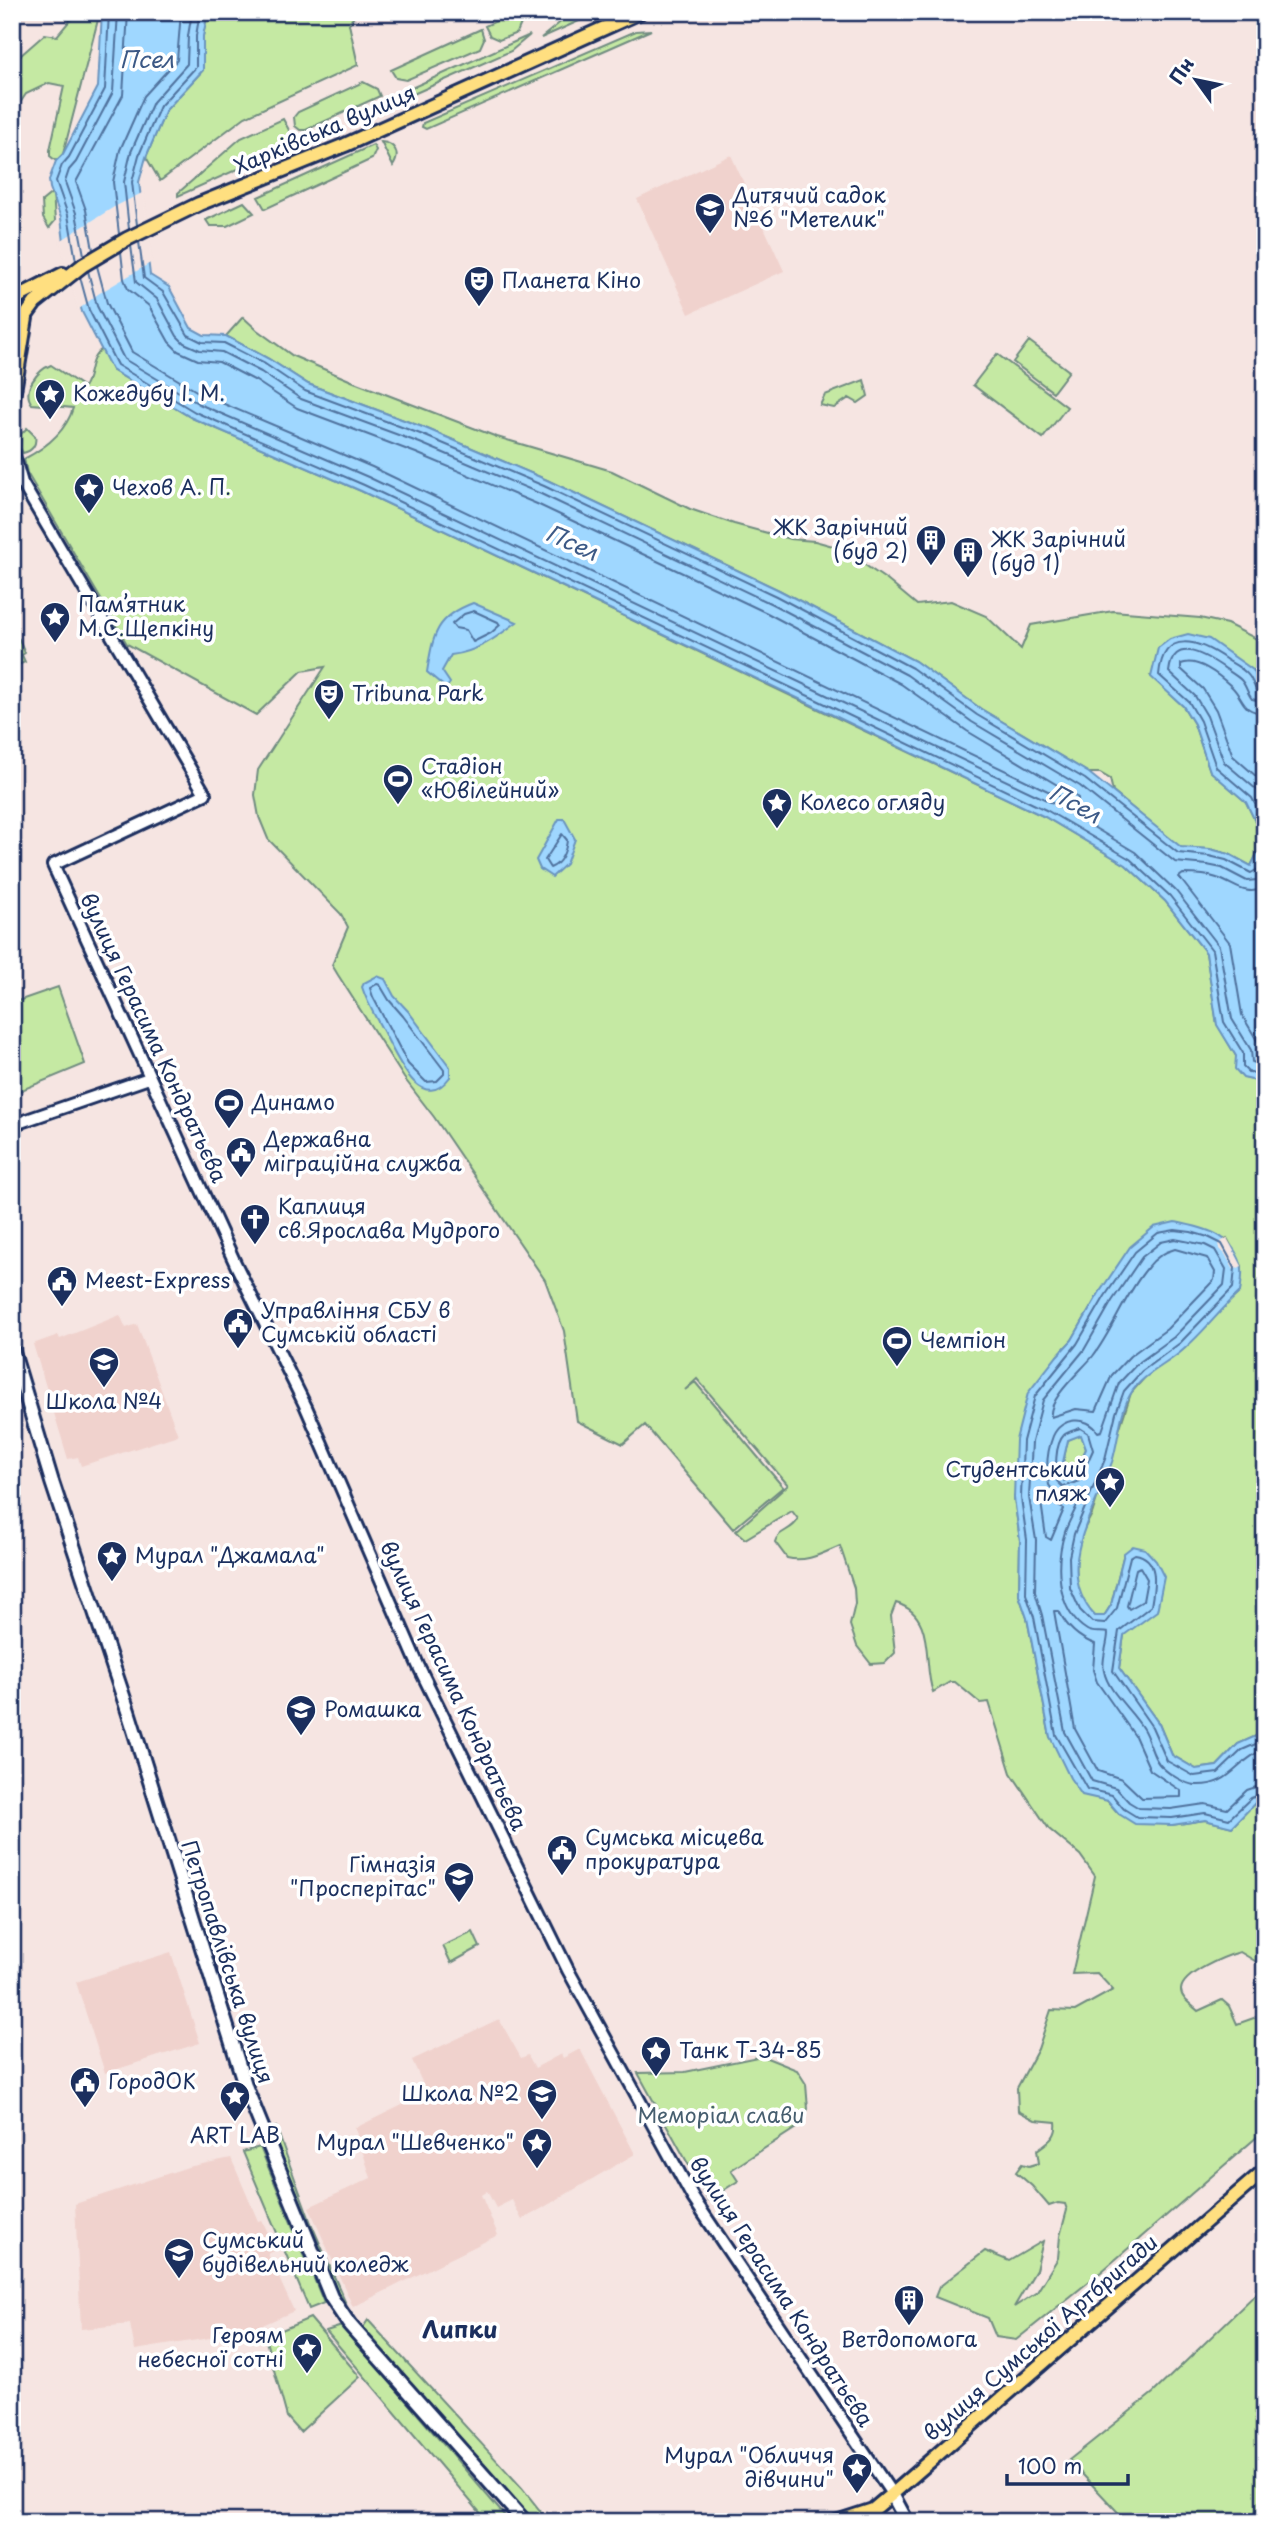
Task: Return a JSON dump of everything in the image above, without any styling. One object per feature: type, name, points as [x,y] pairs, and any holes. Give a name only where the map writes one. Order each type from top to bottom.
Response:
[{"type":"main road","name":"Харківська вулиця","points":[[12,335],[35,303],[83,265],[127,239],[170,218],[345,145],[640,12]]},
{"type":"main road","points":[[12,300],[83,265]]},
{"type":"main road","points":[[12,404],[27,314]]},
{"type":"main road","name":"Петропавлівська вулиця","points":[[12,1349],[246,2088],[331,2297],[349,2324],[525,2522]]},
{"type":"main road","name":"вулиця Сумської Артбригади","points":[[836,2522],[873,2510],[1265,2170]]},
{"type":"main road","name":"вулиця Герасима Кондратьєва","points":[[892,2494],[907,2522]]},
{"type":"street","name":"вулиця Герасима Кондратьєва","points":[[12,449],[22,483],[205,794],[53,865],[236,1265],[306,1407],[418,1665],[568,1970],[693,2198],[892,2494]]},
{"type":"street","points":[[12,1125],[149,1078]]},
{"type":"shaded area","name":"Дитячий садок №6 \"Метелик\"","points":[[731,155],[784,271],[689,314],[637,199]]},
{"type":"shaded area","name":"Школа №4","points":[[120,1315],[126,1328],[137,1324],[178,1435],[81,1466],[78,1457],[68,1459],[33,1344],[58,1335],[60,1339]]},
{"type":"shaded area","points":[[171,1952],[200,2043],[105,2073],[76,1982]]},
{"type":"shaded area","points":[[499,2019],[521,2058],[528,2055],[535,2068],[561,2054],[563,2058],[580,2049],[635,2154],[522,2220],[512,2200],[496,2208],[487,2191],[481,2195],[498,2235],[353,2307],[309,2207],[371,2178],[355,2128],[427,2093],[412,2060]]},
{"type":"shaded area","name":"Сумський будівельний коледж","points":[[231,2158],[258,2221],[262,2220],[276,2250],[268,2254],[294,2311],[247,2332],[135,2350],[130,2324],[81,2329],[75,2204],[188,2167]]},
{"type":"green space","points":[[77,12],[100,12],[63,154],[56,161],[50,156],[50,150],[64,86],[49,83],[26,94],[12,115],[12,63],[45,34],[57,36]]},
{"type":"green space","points":[[208,12],[357,12],[349,24],[358,65],[245,117],[160,181],[146,157],[166,110],[203,70],[203,36]]},
{"type":"green space","points":[[516,12],[541,12],[522,21],[517,33],[499,40],[490,36],[485,26]]},
{"type":"green space","points":[[581,12],[599,12],[541,38],[563,20]]},
{"type":"green space","points":[[481,29],[484,39],[480,48],[406,80],[396,78],[391,70]]},
{"type":"green space","points":[[651,30],[426,129],[422,127],[423,123],[636,31]]},
{"type":"green space","points":[[530,35],[511,51],[411,95],[408,93],[409,89]]},
{"type":"green space","points":[[363,82],[377,89],[380,96],[306,130],[295,126],[294,117],[298,112]]},
{"type":"green space","points":[[283,119],[296,143],[178,196],[178,193],[241,138]]},
{"type":"green space","points":[[381,142],[390,144],[395,150],[393,166]]},
{"type":"green space","points":[[373,145],[376,150],[372,159],[265,209],[258,197]]},
{"type":"green space","points":[[53,192],[55,221],[49,228],[43,218],[42,201]]},
{"type":"green space","points":[[244,202],[254,213],[227,226],[210,226],[206,220]]},
{"type":"green space","points":[[243,317],[293,356],[354,382],[497,437],[612,471],[690,509],[790,539],[815,541],[840,548],[887,580],[917,605],[951,601],[986,616],[1021,649],[1031,625],[1113,611],[1200,618],[1227,624],[1265,643],[1265,692],[1253,670],[1151,676],[1183,706],[1194,724],[1210,771],[1246,802],[1258,827],[1258,852],[1251,866],[1229,854],[1210,849],[1181,848],[1113,792],[1110,779],[1100,773],[1089,773],[981,709],[915,661],[779,590],[547,480],[425,428],[308,384],[226,336]]},
{"type":"green space","points":[[1029,341],[1069,371],[1053,392],[1013,362]]},
{"type":"green space","points":[[102,349],[112,370],[192,418],[361,491],[1045,817],[1126,865],[1165,901],[1206,953],[1217,1024],[1236,1056],[1244,1078],[1265,1083],[1265,1732],[1238,1744],[1217,1766],[1196,1769],[1172,1755],[1159,1724],[1119,1668],[1124,1635],[1131,1628],[1124,1553],[1111,1605],[1104,1616],[1095,1616],[1086,1607],[1077,1587],[1076,1557],[1080,1537],[1092,1514],[1131,1393],[1146,1376],[1185,1348],[1217,1312],[1240,1292],[1242,1266],[1227,1238],[1099,1293],[1072,1340],[1057,1356],[1014,1498],[1020,1540],[1019,1595],[1027,1618],[1050,1737],[1119,1814],[1172,1825],[1205,1820],[1232,1827],[1255,1803],[1265,1798],[1265,1967],[1240,1952],[1215,1961],[1196,1972],[1183,1984],[1181,1993],[1198,2011],[1222,2000],[1229,2006],[1237,2024],[1265,2014],[1265,2130],[1101,2272],[1016,2340],[996,2337],[988,2318],[935,2297],[939,2287],[985,2251],[1009,2261],[1043,2241],[1036,2270],[1014,2307],[1037,2292],[1058,2258],[1067,2210],[1065,2204],[1049,2206],[1016,2172],[1022,2164],[1029,2166],[1039,2163],[1037,2150],[1054,2135],[1056,2122],[1035,2120],[1018,2111],[1017,2088],[1038,2049],[1051,2010],[1075,2011],[1113,1990],[1097,1973],[1072,1974],[1095,1876],[1080,1855],[1049,1829],[1011,1773],[989,1702],[980,1703],[955,1682],[933,1692],[923,1629],[918,1618],[909,1609],[896,1603],[891,1616],[895,1653],[885,1663],[871,1664],[857,1646],[850,1625],[855,1604],[854,1588],[840,1546],[808,1558],[787,1558],[775,1542],[779,1535],[796,1523],[798,1519],[792,1511],[745,1539],[736,1531],[788,1485],[697,1379],[685,1390],[695,1382],[783,1487],[733,1529],[645,1425],[623,1444],[577,1421],[564,1331],[545,1280],[434,1117],[404,1078],[332,965],[348,927],[341,914],[268,839],[259,817],[255,795],[258,770],[325,667],[302,671],[256,715],[127,644],[27,473],[24,459],[54,438],[65,425],[73,408],[32,404],[28,393],[32,381],[51,365],[84,387],[92,362]]},
{"type":"green space","points":[[997,354],[1067,407],[1043,438],[973,385]]},
{"type":"green space","points":[[864,380],[868,396],[858,403],[849,398],[834,408],[820,405],[825,395]]},
{"type":"green space","points":[[27,428],[35,436],[35,442],[31,449],[23,453],[20,448],[21,434]]},
{"type":"green space","points":[[19,639],[25,653],[22,655],[25,662],[12,668],[12,643]]},
{"type":"green space","points":[[58,987],[85,1064],[17,1092],[12,1077],[12,1003]]},
{"type":"green space","points":[[1081,1434],[1086,1449],[1073,1477],[1064,1481],[1063,1462],[1068,1440]]},
{"type":"green space","points":[[473,1932],[480,1947],[451,1963],[443,1946]]},
{"type":"green space","name":"Меморіал слави","points":[[762,2056],[797,2070],[806,2084],[808,2109],[796,2128],[731,2170],[738,2181],[708,2200],[638,2073],[685,2072]]},
{"type":"green space","points":[[276,2127],[311,2223],[346,2304],[340,2307],[268,2130]]},
{"type":"green space","points":[[260,2147],[324,2303],[309,2309],[243,2152]]},
{"type":"green space","points":[[1265,2285],[1265,2522],[1127,2522],[1069,2460],[1153,2393]]},
{"type":"green space","points":[[310,2318],[360,2377],[300,2432],[287,2417],[265,2337]]},
{"type":"green space","points":[[368,2320],[522,2488],[549,2522],[529,2522],[362,2329]]},
{"type":"green space","points":[[342,2326],[510,2522],[488,2522],[326,2331]]},
{"type":"water","name":"Псел","points":[[102,12],[208,12],[203,36],[203,70],[166,110],[146,157],[139,182],[150,275],[169,287],[191,328],[204,335],[226,336],[308,384],[425,428],[547,480],[779,590],[915,661],[981,709],[1089,773],[1181,847],[1210,849],[1229,854],[1251,866],[1258,852],[1258,827],[1246,802],[1210,771],[1194,724],[1183,706],[1151,677],[1158,648],[1170,639],[1188,634],[1209,639],[1253,670],[1265,692],[1265,1083],[1243,1078],[1235,1069],[1236,1056],[1217,1025],[1206,953],[1165,901],[1126,865],[1045,817],[812,705],[361,491],[192,418],[112,370],[82,312],[64,242],[61,218],[49,180],[56,161],[63,154],[98,87]]},
{"type":"water","points":[[473,603],[517,622],[478,647],[451,655],[442,671],[450,683],[446,688],[427,672],[434,638],[443,621]]},
{"type":"water","points":[[559,819],[564,819],[575,839],[566,864],[552,877],[540,869],[536,860]]},
{"type":"water","points":[[377,976],[385,979],[394,996],[450,1067],[450,1077],[439,1087],[429,1090],[419,1086],[394,1053],[362,987]]},
{"type":"water","points":[[1175,1222],[1206,1230],[1231,1245],[1241,1264],[1240,1292],[1191,1343],[1141,1381],[1130,1395],[1112,1462],[1081,1540],[1077,1579],[1083,1598],[1095,1616],[1104,1616],[1111,1605],[1124,1553],[1133,1546],[1145,1549],[1156,1561],[1164,1577],[1157,1611],[1124,1635],[1119,1668],[1159,1724],[1172,1755],[1196,1769],[1217,1766],[1238,1744],[1265,1732],[1265,1798],[1255,1803],[1232,1827],[1205,1820],[1172,1825],[1135,1824],[1119,1814],[1108,1801],[1082,1795],[1070,1778],[1050,1737],[1027,1618],[1019,1595],[1020,1540],[1014,1498],[1016,1440],[1028,1393],[1072,1340],[1130,1247],[1154,1227]],"holes":[[[1081,1435],[1086,1449],[1073,1477],[1064,1481],[1063,1462],[1068,1440]]]},
{"type":"pier","points":[[144,192],[152,262],[98,294],[78,310],[60,241],[114,207]]},
{"type":"pier","points":[[1227,1238],[1242,1266],[1234,1270],[1220,1249],[1219,1243]]},
{"type":"place","name":"Дитячий садок №6 \"Метелик\"","points":[[710,235]]},
{"type":"place","name":"Планета Кіно","points":[[479,308]]},
{"type":"place","name":"Кожедубу І. М.","points":[[50,421]]},
{"type":"place","name":"Чехов А. П.","points":[[89,515]]},
{"type":"place","name":"ЖК Зарічний (буд 2)","points":[[931,567]]},
{"type":"place","name":"ЖК Зарічний (буд 1)","points":[[968,579]]},
{"type":"place","name":"Пам’ятник М.С.Щепкіну","points":[[55,644]]},
{"type":"place","name":"Tribuna Park","points":[[329,721]]},
{"type":"place","name":"Стадіон «Ювілейний»","points":[[398,806]]},
{"type":"place","name":"Колесо огляду","points":[[777,830]]},
{"type":"place","name":"Динамо","points":[[229,1130]]},
{"type":"place","name":"Державна міграційна служба","points":[[241,1179]]},
{"type":"place","name":"Каплиця св.Ярослава Мудрого","points":[[255,1246]]},
{"type":"place","name":"Meest-Express","points":[[62,1308]]},
{"type":"place","name":"Управління СБУ в Сумській області","points":[[238,1350]]},
{"type":"place","name":"Чемпіон","points":[[897,1368]]},
{"type":"place","name":"Школа №4","points":[[104,1389]]},
{"type":"place","name":"Студентський пляж","points":[[1110,1509]]},
{"type":"place","name":"Мурал \"Джамала\"","points":[[112,1583]]},
{"type":"place","name":"Ромашка","points":[[301,1737]]},
{"type":"place","name":"Сумська місцева прокуратура","points":[[562,1877]]},
{"type":"place","name":"Гімназія \"Просперітас\"","points":[[459,1904]]},
{"type":"place","name":"Танк Т-34-85","points":[[656,2078]]},
{"type":"place","name":"ГородОК","points":[[85,2109]]},
{"type":"place","name":"Школа №2","points":[[542,2121]]},
{"type":"place","name":"ART LAB","points":[[235,2123]]},
{"type":"place","name":"Мурал \"Шевченко\"","points":[[537,2170]]},
{"type":"place","name":"Сумський будівельний коледж","points":[[179,2280]]},
{"type":"place","name":"Ветдопомога","points":[[909,2327]]},
{"type":"place","name":"Героям небесної сотні","points":[[307,2375]]},
{"type":"place","name":"Мурал \"Обличчя дівчини\"","points":[[857,2495]]},
{"type":"district","name":"Липки","points":[[460,2330]]}]
